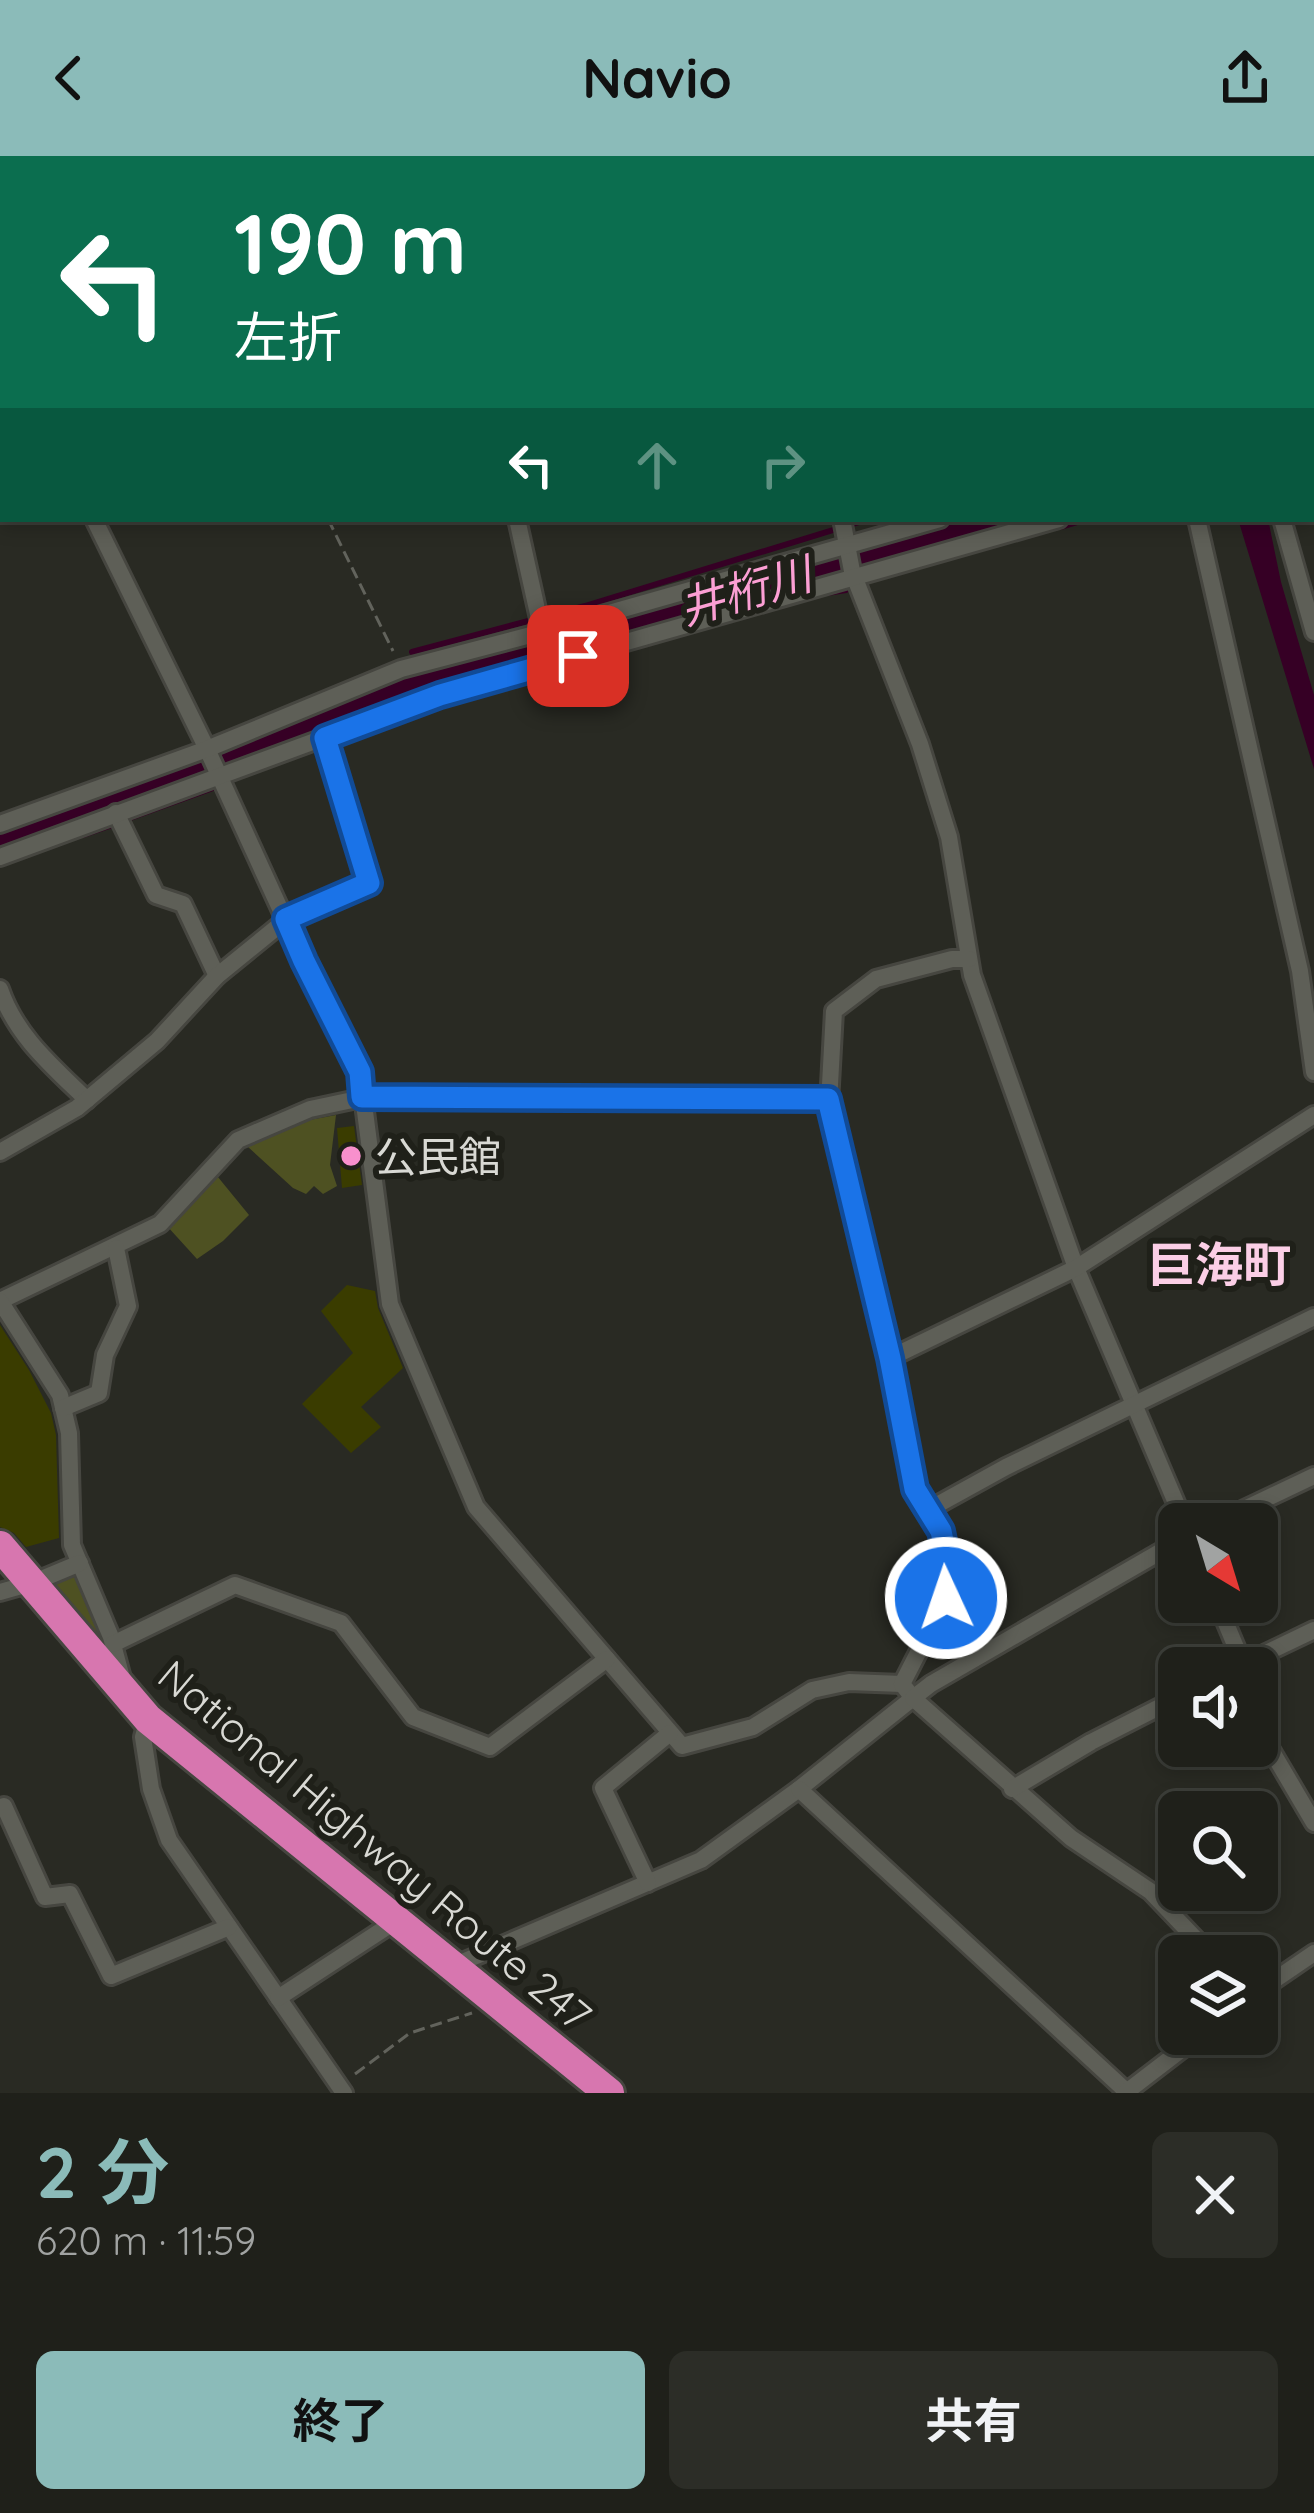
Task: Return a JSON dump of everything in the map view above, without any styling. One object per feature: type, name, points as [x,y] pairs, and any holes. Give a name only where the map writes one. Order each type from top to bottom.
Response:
[{"type":"highway","name":"National Highway Route 247","points":[[0,1546],[138,1707],[609,2093]]},
{"type":"street","points":[[95,522],[360,1072],[390,1304],[476,1507],[682,1746],[753,1726],[812,1690],[849,1682],[907,1691],[932,1684],[1158,1553]]},
{"type":"street","points":[[519,522],[542,632]]},
{"type":"street","points":[[843,522],[854,575],[920,744],[949,837],[972,975],[1076,1268],[1176,1503]]},
{"type":"street","points":[[0,824],[207,749],[401,669],[929,522]]},
{"type":"street","points":[[0,857],[440,695],[1048,522]]},
{"type":"street","points":[[1198,522],[1300,971],[1314,1072]]},
{"type":"street","points":[[1283,522],[1314,632]]},
{"type":"street","points":[[0,1152],[87,1100],[158,1041],[217,976],[286,919],[369,883],[325,738]]},
{"type":"street","points":[[116,814],[156,895],[183,904],[217,976]]},
{"type":"street","points":[[452,1966],[701,1860],[799,1789],[907,1691],[946,1598],[948,1565],[941,1531],[915,1489],[890,1358],[829,1103],[834,1011],[876,979],[952,959],[970,959]]},
{"type":"street","points":[[0,989],[19,1030],[87,1100]]},
{"type":"street","points":[[341,2089],[169,1840],[151,1789],[138,1707],[72,1545],[69,1433],[60,1395],[0,1301],[160,1224],[238,1140],[310,1108],[362,1097],[828,1099],[829,1103]]},
{"type":"street","points":[[890,1358],[1076,1268],[1314,1115]]},
{"type":"street","points":[[63,1408],[100,1393],[105,1355],[128,1306],[116,1248]]},
{"type":"street","points":[[928,1510],[1314,1317]]},
{"type":"street","points":[[1257,1503],[1314,1476]]},
{"type":"street","points":[[0,1592],[80,1563]]},
{"type":"street","points":[[113,1644],[235,1585],[341,1623],[412,1717],[490,1747],[607,1659]]},
{"type":"street","points":[[1278,1648],[1314,1630]]},
{"type":"street","points":[[907,1691],[1012,1789],[1071,1838],[1150,1891],[1192,1935]]},
{"type":"street","points":[[1012,1789],[1158,1708]]},
{"type":"street","points":[[648,1883],[603,1788],[670,1733]]},
{"type":"street","points":[[1278,1762],[1314,1823]]},
{"type":"street","points":[[799,1789],[1126,2092],[1174,2055]]},
{"type":"street","points":[[0,1808],[4,1806],[45,1897],[70,1894],[111,1976],[230,1927]]},
{"type":"street","points":[[278,1998],[396,1921]]},
{"type":"street","points":[[1278,1978],[1314,1953]]},
{"type":"path","points":[[329,522],[401,669]]},
{"type":"path","points":[[341,2089],[410,2032],[499,2004]]},
{"type":"green space","points":[[336,1115],[330,1165],[337,1186],[323,1194],[314,1186],[306,1194],[293,1188],[247,1146],[293,1123]]},
{"type":"green space","points":[[213,1171],[249,1215],[197,1259],[167,1226]]},
{"type":"green space","points":[[76,1573],[106,1649],[51,1587]]},
{"type":"water","name":"井桁川","points":[[946,522],[1019,522],[548,659],[461,678],[0,848],[0,831],[404,672]]},
{"type":"water","points":[[1239,522],[1269,522],[1314,695],[1314,769]]},
{"type":"building","name":"公民館","points":[[354,1126],[362,1185],[342,1188],[337,1128]]},
{"type":"building","points":[[347,1285],[375,1291],[403,1368],[361,1407],[381,1427],[351,1453],[302,1404],[353,1353],[321,1311]]},
{"type":"building","points":[[0,1325],[51,1413],[56,1435],[59,1538],[26,1547],[14,1533],[0,1527]]},
{"type":"waterway","name":"井桁川","points":[[412,652],[585,606],[859,522]]},
{"type":"waterway","points":[[1060,527],[1077,522]]},
{"type":"waterway","name":"井桁川","points":[[827,593],[846,590]]},
{"type":"waterway","points":[[418,712],[537,676]]},
{"type":"waterway","points":[[130,818],[213,788]]},
{"type":"waterway","points":[[83,835],[115,824]]},
{"type":"place","name":"公民館","points":[[351,1156]]},
{"type":"district","name":"巨海町","points":[[1219,1264]]},
{"type":"route","points":[[578,656],[440,695],[325,738],[369,883],[286,919],[360,1072],[362,1097],[828,1099],[890,1358],[915,1489],[941,1531],[948,1565],[946,1598]]}]
